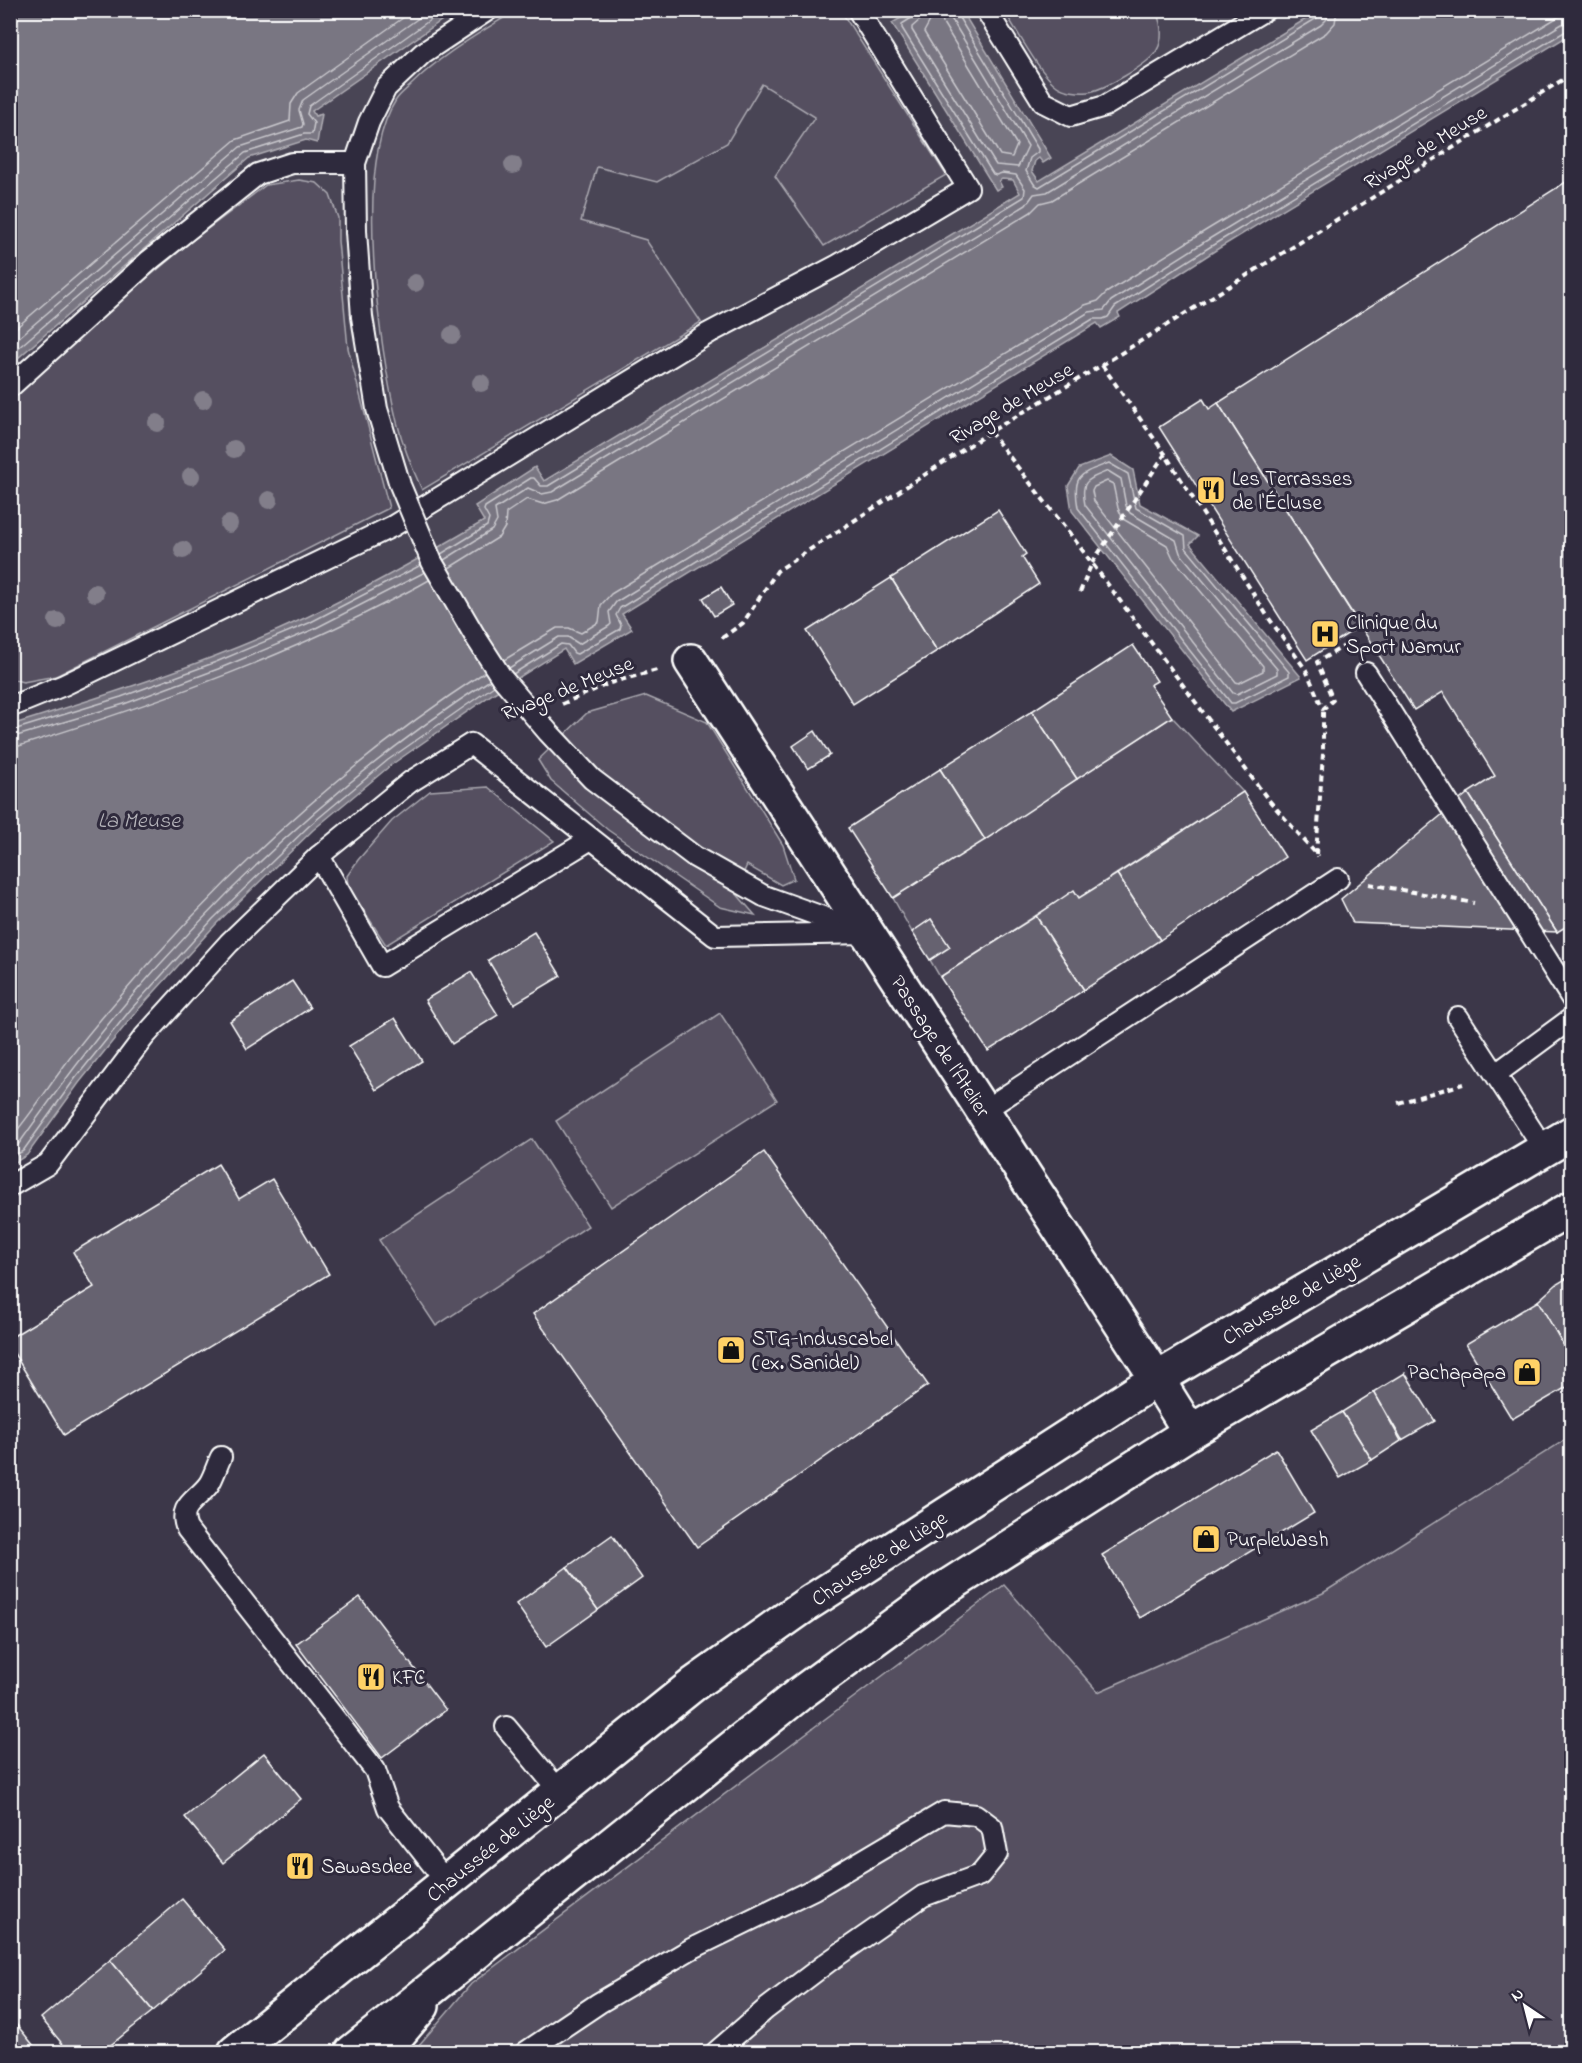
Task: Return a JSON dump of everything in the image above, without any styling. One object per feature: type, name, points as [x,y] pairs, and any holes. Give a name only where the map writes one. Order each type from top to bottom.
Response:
[{"type":"main road","name":"Passage de l'Atelier","points":[[691,661],[1190,1432]]},
{"type":"main road","name":"Chaussée de Liège","points":[[235,2052],[694,1684],[807,1604],[1157,1379],[1558,1141]]},
{"type":"main road","points":[[352,2052],[798,1695],[939,1592],[1190,1432],[1572,1208]]},
{"type":"main road","points":[[383,2052],[445,1978]]},
{"type":"lane","points":[[488,10],[423,53],[386,88],[369,122],[355,163],[356,231],[362,317],[376,409],[400,485],[432,562],[474,636],[502,678],[592,779],[695,857],[764,896],[867,933]]},
{"type":"lane","points":[[10,707],[64,685],[393,526],[709,333],[838,265],[969,188],[858,10]]},
{"type":"lane","points":[[986,10],[1044,102],[1071,116],[1105,106],[1265,10]]},
{"type":"lane","points":[[10,387],[150,260],[258,174],[292,163],[355,163]]},
{"type":"lane","points":[[1366,672],[1572,999]]},
{"type":"lane","points":[[10,1186],[48,1164],[144,1037],[229,943],[319,856],[410,782],[471,744],[715,936],[867,933]]},
{"type":"lane","points":[[319,856],[382,966],[591,839]]},
{"type":"lane","points":[[983,1111],[1338,879]]},
{"type":"lane","points":[[1458,1017],[1496,1074],[1558,1141]]},
{"type":"lane","points":[[1496,1074],[1572,1018]]},
{"type":"lane","points":[[221,1457],[209,1484],[187,1507],[183,1519],[187,1529],[375,1770],[388,1808],[447,1883]]},
{"type":"lane","points":[[507,1727],[560,1792]]},
{"type":"lane","points":[[526,2052],[599,2003],[691,1949],[814,1889],[944,1812],[976,1815],[992,1827],[997,1854],[980,1875],[923,1896],[828,1962],[766,2009],[716,2052]]},
{"type":"path","name":"Rivage de Meuse","points":[[556,706],[610,683],[691,661],[743,623],[777,571],[990,432],[1572,74]]},
{"type":"path","points":[[1102,365],[1165,454],[1268,617],[1306,670],[1323,709],[1323,754],[1316,854]]},
{"type":"path","points":[[990,432],[1092,563],[1267,798],[1338,879],[1516,910]]},
{"type":"path","points":[[1080,592],[1092,563],[1165,454]]},
{"type":"path","points":[[1317,662],[1333,700],[1323,709]]},
{"type":"path","points":[[1398,1103],[1496,1074]]},
{"type":"shaded area","points":[[516,10],[841,11],[946,175],[824,246],[775,176],[815,117],[762,84],[727,143],[657,182],[597,167],[581,221],[646,240],[701,322],[422,490],[399,431],[383,350],[374,258],[375,167],[383,129],[399,96],[449,53]]},
{"type":"shaded area","points":[[455,11],[1319,11],[544,482],[534,468],[475,506],[484,520],[406,568],[306,617],[213,657],[119,691],[11,725],[11,364],[249,158],[306,140],[322,115],[316,116],[312,111]]},
{"type":"shaded area","points":[[1004,11],[1156,11],[1161,36],[1153,56],[1126,76],[1088,92],[1072,91],[1057,86],[1050,80]]},
{"type":"shaded area","points":[[299,180],[317,183],[330,195],[338,218],[348,348],[389,508],[56,676],[23,682],[11,679],[11,399],[80,334],[193,240],[266,185]]},
{"type":"shaded area","points":[[646,696],[707,722],[783,845],[794,879],[781,885],[747,865],[735,892],[755,915],[720,907],[608,830],[551,781],[538,760],[587,713]]},
{"type":"shaded area","points":[[1172,717],[1243,792],[1079,898],[1074,891],[940,977],[930,960],[949,947],[931,919],[912,932],[893,898]]},
{"type":"shaded area","points":[[488,787],[554,841],[386,945],[348,886],[347,876],[392,821],[430,791]]},
{"type":"shaded area","points":[[720,1013],[777,1100],[611,1207],[556,1121]]},
{"type":"shaded area","points":[[532,1139],[588,1226],[436,1326],[379,1240]]},
{"type":"shaded area","points":[[1571,1436],[1571,2052],[413,2052],[471,1984],[1004,1585],[1098,1692],[1323,1593]]},
{"type":"water","points":[[11,10],[455,11],[312,111],[315,116],[322,114],[317,143],[306,140],[249,158],[11,364]]},
{"type":"water","name":"La Meuse","points":[[913,11],[962,11],[1051,158],[1043,163],[1039,158],[1035,161],[1032,171],[1039,181],[1319,11],[1571,11],[1571,34],[1216,250],[1118,313],[1120,317],[1101,328],[1097,323],[622,614],[632,629],[573,664],[564,649],[494,693],[391,765],[313,830],[217,923],[136,1012],[79,1083],[27,1155],[11,1165],[11,725],[198,663],[307,617],[375,583],[484,521],[475,506],[535,467],[544,481],[1020,193],[1013,180],[1002,179],[999,181],[1002,187],[996,190],[892,23]]},
{"type":"water","points":[[1111,456],[1133,470],[1140,504],[1198,536],[1190,544],[1301,677],[1231,712],[1072,511],[1068,486],[1079,468]]},
{"type":"building","points":[[1572,178],[1572,923],[1557,932],[1468,793],[1495,776],[1443,692],[1414,710],[1218,403]]},
{"type":"building","points":[[1203,399],[1209,409],[1218,403],[1360,626],[1307,660],[1159,427]]},
{"type":"building","points":[[998,510],[1026,554],[1022,557],[1039,584],[937,651],[891,578]]},
{"type":"building","points":[[891,578],[937,651],[853,704],[807,631]]},
{"type":"building","points":[[721,587],[732,605],[714,616],[703,598]]},
{"type":"building","points":[[1133,645],[1157,681],[1150,685],[1172,717],[1077,779],[1032,711]]},
{"type":"building","points":[[1032,711],[1077,779],[985,840],[940,769]]},
{"type":"building","points":[[815,731],[830,755],[808,769],[793,746]]},
{"type":"building","points":[[940,769],[985,840],[893,898],[848,828]]},
{"type":"building","points":[[1243,792],[1285,857],[1160,940],[1117,874]]},
{"type":"building","points":[[1468,793],[1557,932],[1353,923],[1341,899]]},
{"type":"building","points":[[1117,874],[1160,940],[1084,990],[1036,916],[1074,890],[1079,898]]},
{"type":"building","points":[[1036,916],[1084,990],[988,1051],[940,977]]},
{"type":"building","points":[[931,919],[950,947],[930,960],[912,932]]},
{"type":"building","points":[[534,932],[561,976],[514,1004],[488,960]]},
{"type":"building","points":[[471,972],[498,1015],[452,1044],[425,1000]]},
{"type":"building","points":[[292,981],[310,1008],[247,1049],[230,1021]]},
{"type":"building","points":[[395,1018],[422,1061],[376,1090],[349,1046]]},
{"type":"building","name":"STG-Induscabel (ex. Sanidel)","points":[[764,1152],[928,1385],[697,1547],[533,1314]]},
{"type":"building","points":[[218,1164],[239,1199],[272,1179],[329,1274],[64,1435],[10,1347],[10,1338],[94,1287],[73,1252]]},
{"type":"building","points":[[1572,1275],[1572,1360],[1538,1301],[1557,1284]]},
{"type":"building","name":"Pachapapa","points":[[1538,1301],[1572,1360],[1572,1384],[1512,1419],[1466,1344]]},
{"type":"building","points":[[1405,1373],[1435,1421],[1402,1440],[1374,1392]]},
{"type":"building","points":[[1374,1392],[1401,1441],[1372,1460],[1342,1412]]},
{"type":"building","points":[[1342,1412],[1372,1460],[1340,1478],[1311,1430]]},
{"type":"building","points":[[1276,1449],[1314,1513],[1140,1618],[1102,1555]]},
{"type":"building","points":[[612,1535],[642,1578],[598,1610],[567,1567]]},
{"type":"building","points":[[567,1567],[598,1610],[546,1647],[516,1604]]},
{"type":"building","name":"KFC","points":[[360,1597],[446,1710],[382,1758],[296,1644]]},
{"type":"building","points":[[264,1753],[301,1799],[223,1863],[185,1817]]},
{"type":"building","points":[[182,1899],[225,1950],[153,2011],[110,1960]]},
{"type":"building","points":[[110,1960],[153,2011],[102,2052],[69,2052],[41,2018]]},
{"type":"building","points":[[16,2024],[39,2052],[10,2052],[10,2028]]},
{"type":"place","name":"Les Terrasses de l'Écluse","points":[[1211,490]]},
{"type":"place","name":"Clinique du Sport Namur","points":[[1325,634]]},
{"type":"place","name":"STG-Induscabel (ex. Sanidel)","points":[[731,1350]]},
{"type":"place","name":"Pachapapa","points":[[1527,1372]]},
{"type":"place","name":"PurpleWash","points":[[1206,1539]]},
{"type":"place","name":"KFC","points":[[371,1677]]},
{"type":"place","name":"Sawasdee","points":[[300,1866]]}]
